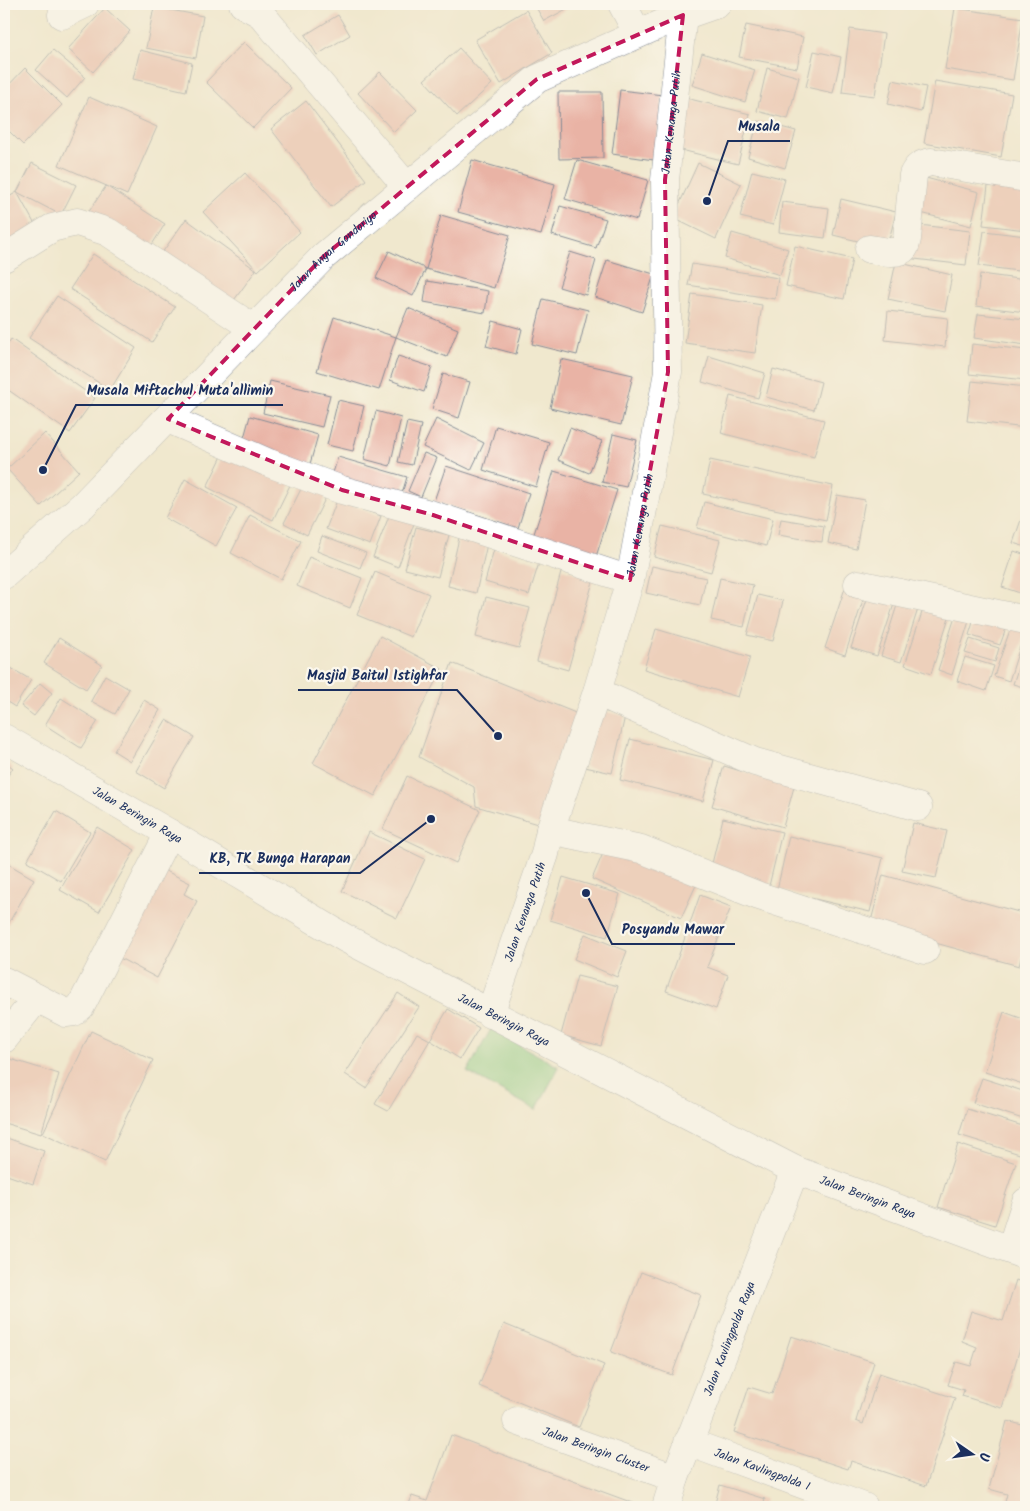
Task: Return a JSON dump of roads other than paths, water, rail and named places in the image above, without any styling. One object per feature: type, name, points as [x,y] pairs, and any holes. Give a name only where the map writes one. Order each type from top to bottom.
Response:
[{"type":"street","points":[[243,4],[261,14],[407,187]]},
{"type":"street","points":[[622,4],[638,34]]},
{"type":"street","name":"Jalan Anyar Gondoriyo","points":[[4,575],[83,505],[324,256],[537,79],[683,15],[717,4]]},
{"type":"street","name":"Jalan Kenanga Putih","points":[[490,1014],[545,854],[550,830],[597,692],[630,580],[668,372],[665,180],[683,15]]},
{"type":"street","points":[[870,249],[891,252],[900,251],[904,248],[907,240],[913,175],[916,168],[922,164],[931,162],[1026,178]]},
{"type":"street","points":[[4,258],[52,228],[77,222],[108,232],[253,328]]},
{"type":"street","points":[[168,419],[269,463],[342,490],[433,515],[630,580]]},
{"type":"street","points":[[858,584],[1026,620]]},
{"type":"street","points":[[597,692],[755,762],[918,807]]},
{"type":"street","name":"Jalan Beringin Raya","points":[[4,738],[169,833],[345,938],[795,1170],[1018,1252]]},
{"type":"street","points":[[550,830],[641,849],[759,896],[925,950]]},
{"type":"street","points":[[4,981],[66,1013],[74,1012],[81,1006],[169,833]]},
{"type":"street","points":[[4,1039],[37,998]]},
{"type":"street","name":"Jalan Kavlingpolda Raya","points":[[666,1507],[688,1442],[795,1170]]},
{"type":"street","points":[[1018,1252],[1026,1202]]},
{"type":"street","name":"Jalan Beringin Cluster","points":[[517,1420],[675,1478]]},
{"type":"street","name":"Jalan Kavlingpolda I","points":[[688,1442],[864,1507]]},
{"type":"place","name":"Musala","points":[[707,201]]},
{"type":"place","name":"Musala Miftachul Muta'allimin","points":[[43,470]]},
{"type":"place","name":"Masjid Baitul Istighfar","points":[[498,736]]},
{"type":"place","name":"KB, TK Bunga Harapan","points":[[431,819]]},
{"type":"place","name":"Posyandu Mawar","points":[[586,893]]}]
